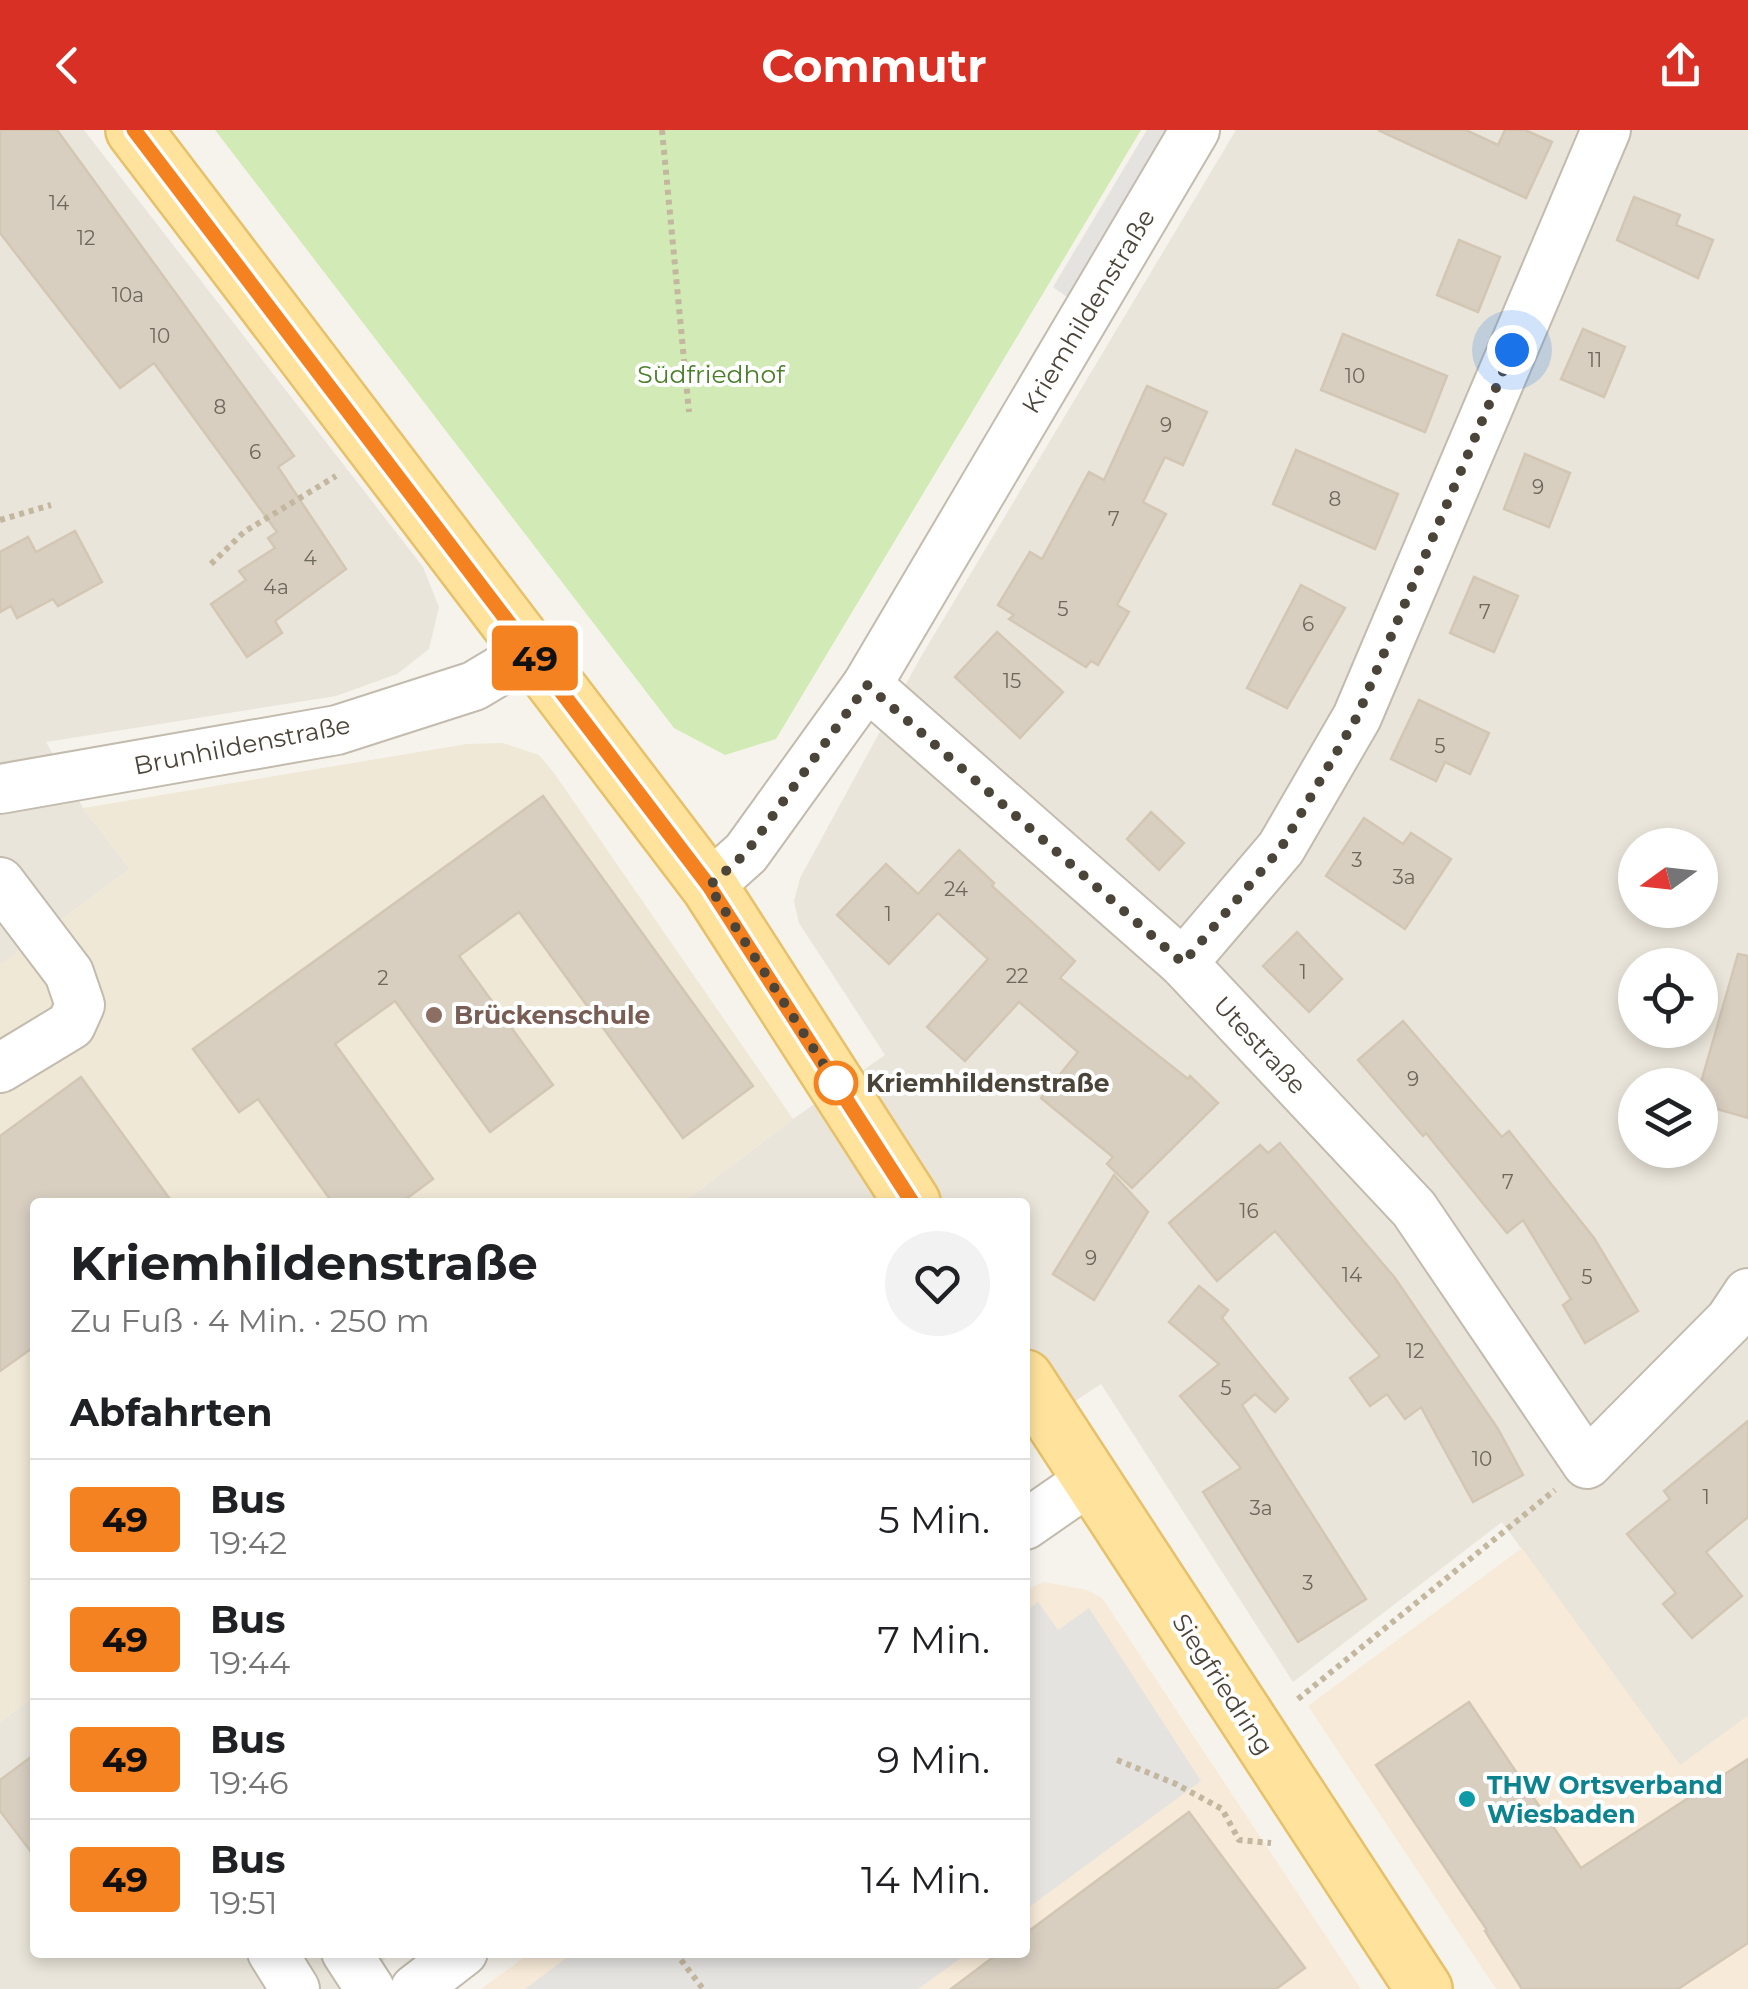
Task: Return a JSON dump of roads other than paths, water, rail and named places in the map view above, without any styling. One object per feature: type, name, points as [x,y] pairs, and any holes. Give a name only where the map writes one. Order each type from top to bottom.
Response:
[{"type":"main road","points":[[134,130],[709,886],[909,1198]]},
{"type":"main road","name":"Siegfriedring","points":[[1030,1386],[1424,1989]]},
{"type":"street","name":"Kriemhildenstraße","points":[[709,886],[746,853],[867,685],[1195,130]]},
{"type":"street","points":[[1183,963],[1281,848],[1357,717],[1606,130]]},
{"type":"street","name":"Brunhildenstraße","points":[[0,789],[337,730],[474,686],[531,652]]},
{"type":"street","name":"Utestraße","points":[[867,685],[1183,963],[1414,1210],[1587,1464],[1730,1320],[1748,1292]]},
{"type":"street","points":[[0,882],[69,974],[80,1005],[71,1025],[0,1068]]},
{"type":"street","points":[[1030,1522],[1090,1480]]},
{"type":"street","points":[[276,1958],[295,1989]]},
{"type":"street","points":[[350,1958],[370,1989]]},
{"type":"street","points":[[415,1989],[454,1958]]},
{"type":"place","name":"Brückenschule","points":[[434,1015]]},
{"type":"place","name":"Kriemhildenstraße","points":[[836,1083]]},
{"type":"place","name":"THW Ortsverband Wiesbaden","points":[[1467,1799]]},
{"type":"park label","name":"Südfriedhof","points":[[711,374]]}]
